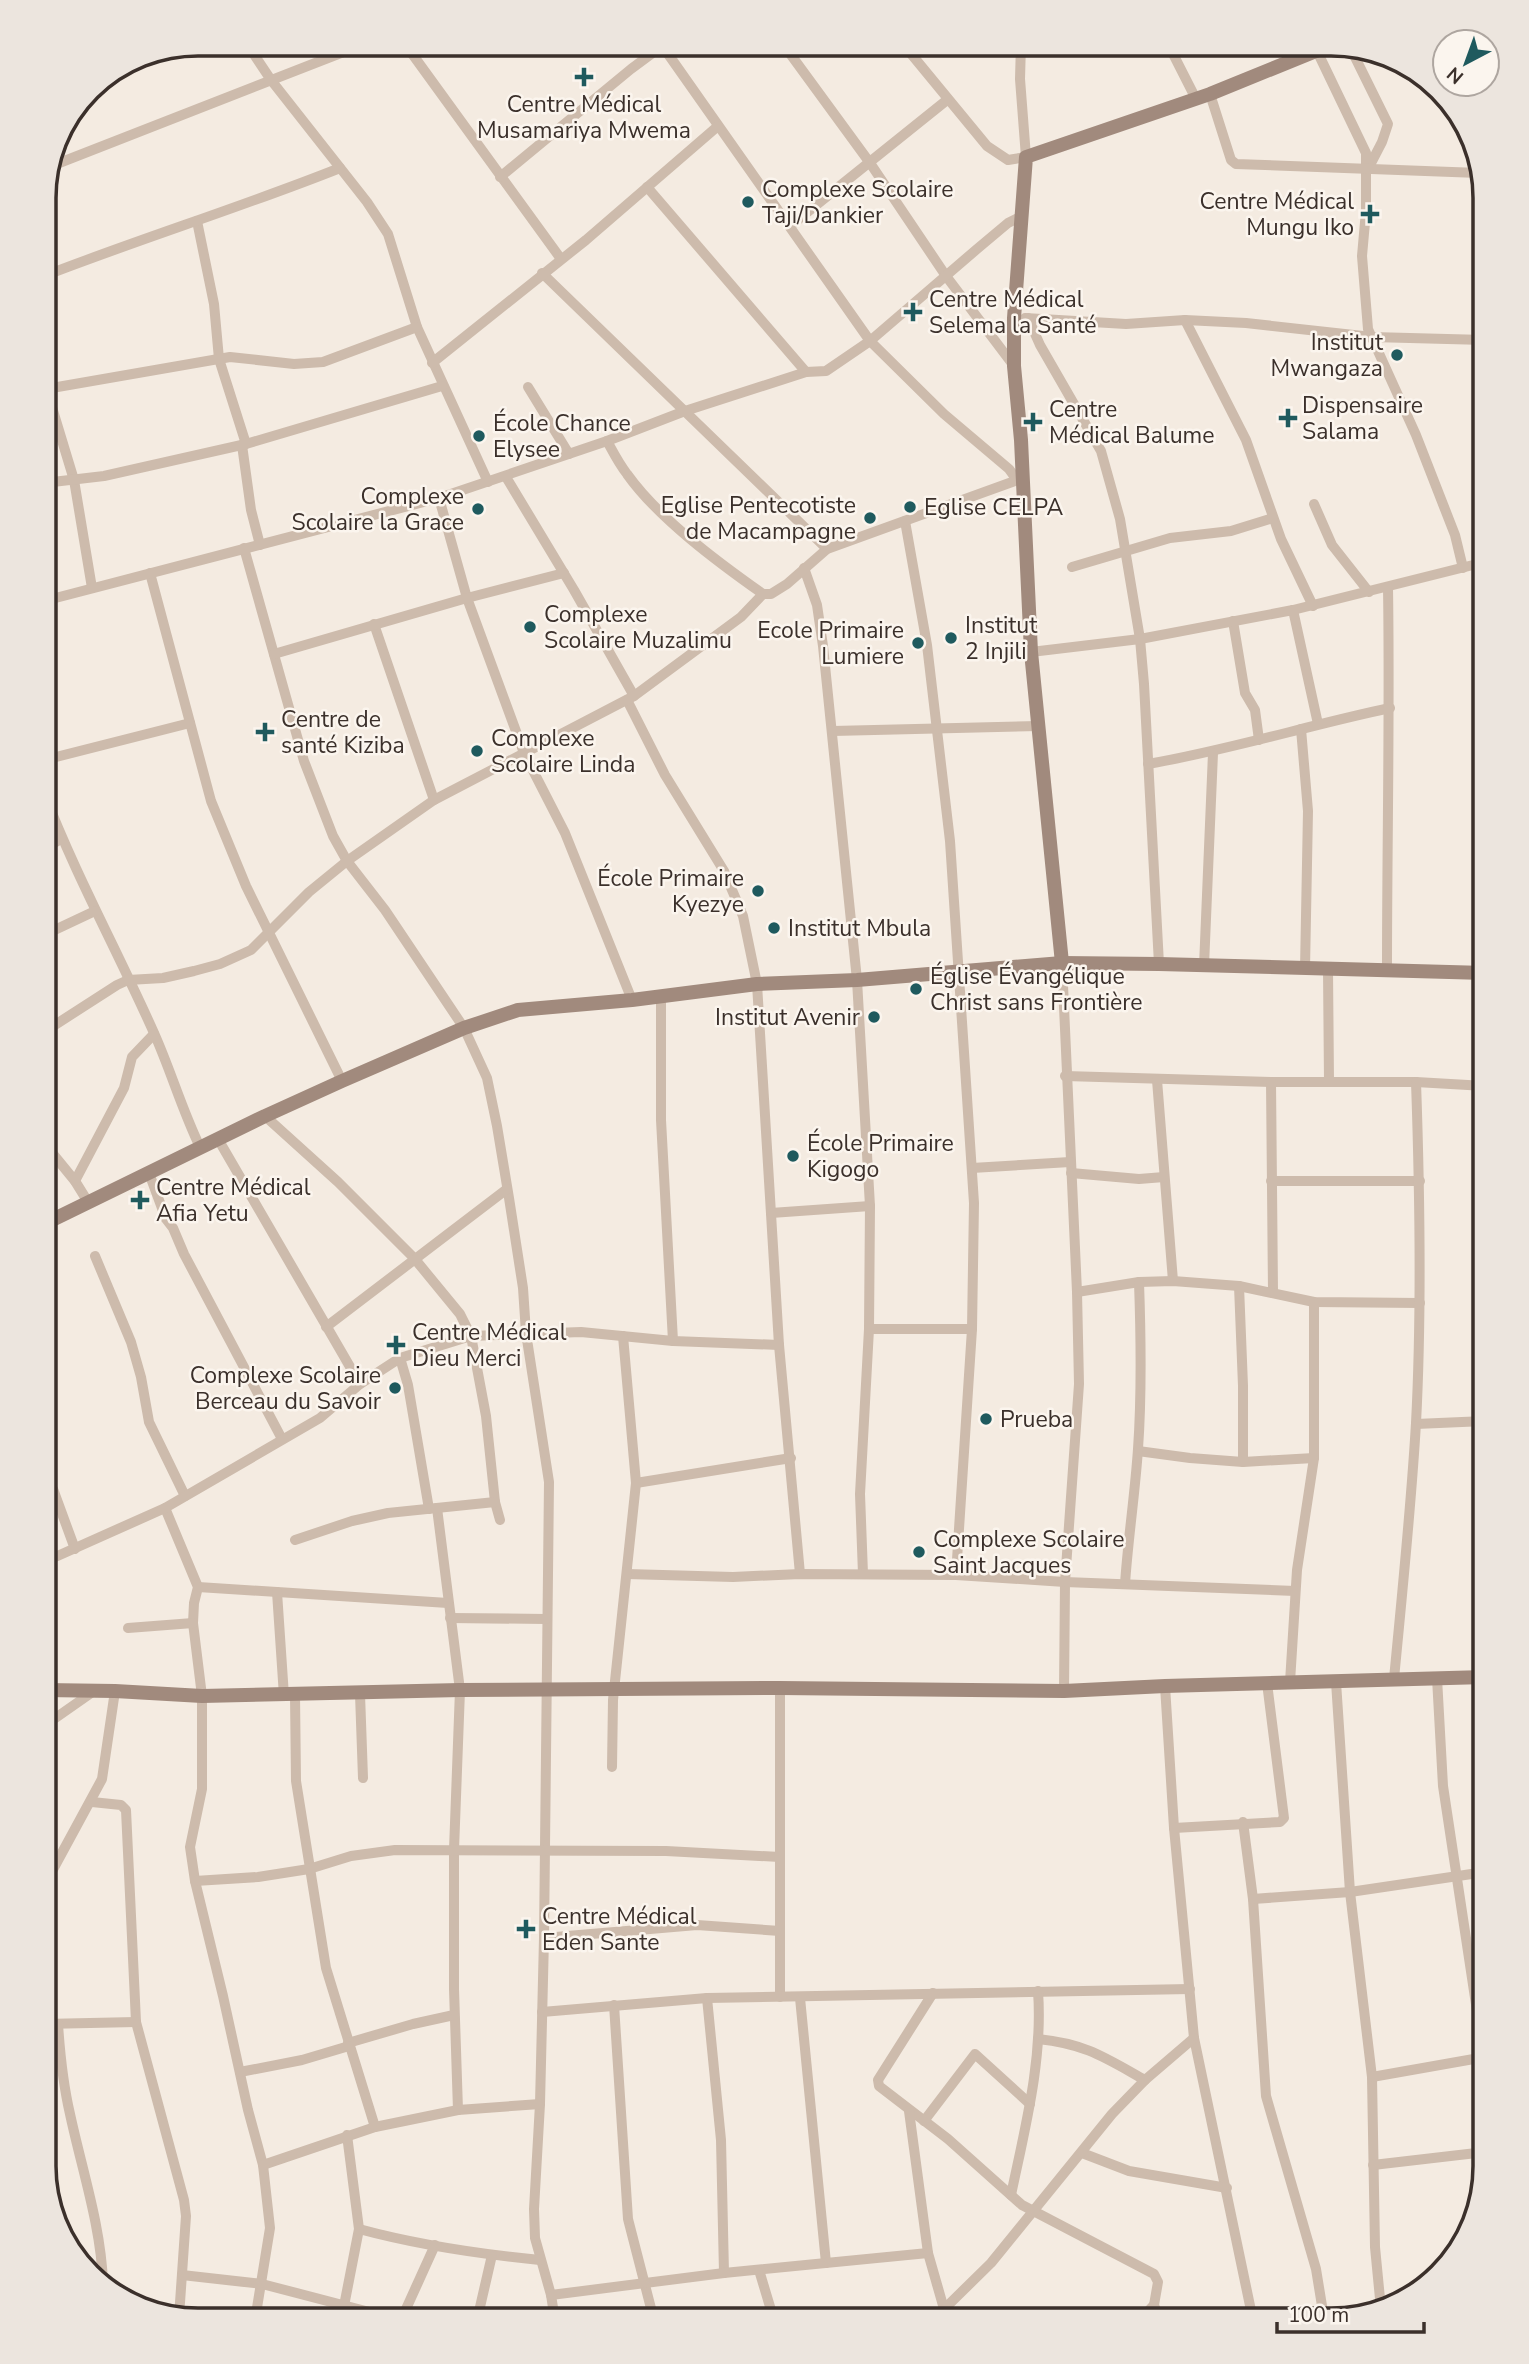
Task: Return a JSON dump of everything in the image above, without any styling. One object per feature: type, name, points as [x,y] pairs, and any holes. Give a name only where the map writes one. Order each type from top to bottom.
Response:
[{"type":"street","points":[[255,56],[367,202],[388,234],[417,327],[488,482]]},
{"type":"street","points":[[61,162],[333,56]]},
{"type":"street","points":[[414,56],[561,259]]},
{"type":"street","points":[[500,177],[648,56]]},
{"type":"street","points":[[670,56],[870,341],[944,414],[1020,479]]},
{"type":"street","points":[[792,56],[870,163],[946,276],[1014,366]]},
{"type":"street","points":[[912,56],[987,146],[1008,160],[1026,157],[1203,97],[1303,56]]},
{"type":"street","points":[[1021,56],[1026,157],[1020,217],[1021,318],[1014,366],[1031,652],[1062,963],[1065,1076],[1077,1292],[1078,1424],[1066,1582],[1064,1692]]},
{"type":"street","points":[[1176,56],[1203,97],[1231,160],[1236,164],[1471,173]]},
{"type":"street","points":[[1332,56],[1366,153],[1368,169],[1362,256],[1366,322],[1421,448],[1455,536],[1463,568]]},
{"type":"street","points":[[1356,58],[1388,124],[1368,169]]},
{"type":"street","points":[[790,226],[947,100]]},
{"type":"street","points":[[432,363],[561,259],[718,126]]},
{"type":"street","points":[[56,272],[266,198],[340,168]]},
{"type":"street","points":[[647,187],[806,372]]},
{"type":"street","points":[[56,598],[439,498],[607,442],[685,411],[806,372],[826,371],[870,341],[1008,223],[1020,217]]},
{"type":"street","points":[[197,221],[214,304],[219,359],[244,445],[251,510],[260,545]]},
{"type":"street","points":[[542,273],[827,549]]},
{"type":"street","points":[[1021,318],[1126,324],[1185,320],[1246,323],[1372,337],[1473,340]]},
{"type":"street","points":[[1021,318],[1040,345],[1101,451],[1120,519],[1140,639],[1159,964]]},
{"type":"street","points":[[1185,320],[1245,440],[1290,562],[1312,606]]},
{"type":"street","points":[[56,383],[230,357],[294,364],[323,362],[417,327]]},
{"type":"street","points":[[56,482],[131,471],[244,445],[442,386]]},
{"type":"street","points":[[528,387],[569,454]]},
{"type":"street","points":[[56,429],[74,480],[92,588]]},
{"type":"street","points":[[607,442],[643,494],[706,551],[763,594],[771,594],[779,589],[827,549],[1020,479]]},
{"type":"street","points":[[506,477],[564,573],[631,698],[645,739],[724,871],[743,916],[757,984],[779,1345],[800,1574]]},
{"type":"street","points":[[439,498],[467,598],[524,753],[565,833],[632,1000]]},
{"type":"street","points":[[1314,504],[1332,545],[1369,592]]},
{"type":"street","points":[[1072,567],[1170,538],[1231,531],[1273,518]]},
{"type":"street","points":[[905,521],[939,728],[960,972],[972,1168],[972,1329],[956,1574]]},
{"type":"street","points":[[244,548],[308,772],[333,836],[347,861],[385,910],[464,1028],[487,1078],[507,1189],[549,1482],[544,1938],[540,2104],[534,2209],[540,2260],[553,2308]]},
{"type":"street","points":[[1031,652],[1140,639],[1293,610],[1473,565]]},
{"type":"street","points":[[804,568],[817,605],[833,731],[858,980],[870,1206],[869,1329],[860,1494],[863,1574]]},
{"type":"street","points":[[150,573],[211,801],[268,933],[342,1081]]},
{"type":"street","points":[[274,654],[564,573]]},
{"type":"street","points":[[1387,969],[1390,708],[1388,587]]},
{"type":"street","points":[[56,1024],[128,980],[163,978],[220,964],[251,950],[309,892],[347,861],[435,800],[631,698],[741,617],[763,594]]},
{"type":"street","points":[[1293,610],[1318,723]]},
{"type":"street","points":[[1233,621],[1245,693],[1255,710],[1259,740]]},
{"type":"street","points":[[374,624],[435,800]]},
{"type":"street","points":[[1148,764],[1213,753],[1318,723],[1390,708]]},
{"type":"street","points":[[56,757],[190,723]]},
{"type":"street","points":[[833,731],[1038,726]]},
{"type":"street","points":[[1301,729],[1308,811],[1305,969]]},
{"type":"street","points":[[1204,965],[1213,753]]},
{"type":"street","points":[[56,825],[154,1034],[188,1124],[200,1147]]},
{"type":"street","points":[[56,842],[61,839]]},
{"type":"street","points":[[56,929],[95,911]]},
{"type":"street","points":[[56,1218],[342,1081],[464,1028],[518,1010],[632,1000],[757,984],[858,980],[1062,963],[1473,973]]},
{"type":"street","points":[[1328,970],[1329,1081]]},
{"type":"street","points":[[661,996],[661,1120],[673,1341]]},
{"type":"street","points":[[75,1181],[124,1088],[132,1057],[154,1034]]},
{"type":"street","points":[[1065,1076],[1473,1085]]},
{"type":"street","points":[[1157,1080],[1173,1280]]},
{"type":"street","points":[[1270,1082],[1273,1292]]},
{"type":"street","points":[[1394,1679],[1416,1424],[1420,1181],[1416,1082]]},
{"type":"street","points":[[265,1116],[338,1182],[414,1258],[460,1314],[471,1336],[486,1416],[495,1502],[500,1520]]},
{"type":"street","points":[[218,1139],[360,1384]]},
{"type":"street","points":[[56,1158],[89,1202]]},
{"type":"street","points":[[972,1168],[1070,1168],[1139,1179],[1164,1177]]},
{"type":"street","points":[[149,1173],[166,1219],[282,1439]]},
{"type":"street","points":[[1271,1181],[1420,1181]]},
{"type":"street","points":[[326,1327],[507,1189]]},
{"type":"street","points":[[771,1213],[870,1206]]},
{"type":"street","points":[[95,1256],[131,1342],[149,1422],[185,1496]]},
{"type":"street","points":[[1077,1292],[1139,1282],[1173,1280],[1239,1286],[1314,1301],[1420,1303]]},
{"type":"street","points":[[1125,1584],[1138,1451],[1142,1369],[1139,1282]]},
{"type":"street","points":[[1239,1286],[1243,1462]]},
{"type":"street","points":[[1290,1682],[1295,1591],[1314,1458],[1314,1301]]},
{"type":"street","points":[[869,1329],[972,1329]]},
{"type":"street","points":[[56,1557],[165,1508],[320,1418],[360,1384],[400,1358],[471,1336],[581,1332],[673,1341],[779,1345]]},
{"type":"street","points":[[612,1767],[614,1689],[636,1483],[623,1336]]},
{"type":"street","points":[[400,1358],[433,1508],[460,1690],[454,1850],[454,2015],[458,2110]]},
{"type":"street","points":[[1416,1424],[1473,1422]]},
{"type":"street","points":[[1138,1451],[1243,1462],[1314,1458]]},
{"type":"street","points":[[636,1483],[790,1458]]},
{"type":"street","points":[[56,1497],[75,1549]]},
{"type":"street","points":[[295,1540],[372,1516],[495,1502]]},
{"type":"street","points":[[165,1508],[198,1587],[193,1623],[202,1696],[202,1789],[190,1847],[195,1881],[263,2165],[270,2228],[257,2308]]},
{"type":"street","points":[[628,1574],[733,1577],[956,1574],[1066,1582],[1295,1591]]},
{"type":"street","points":[[198,1587],[448,1603]]},
{"type":"street","points":[[277,1592],[296,1780],[326,1968],[375,2127]]},
{"type":"street","points":[[450,1618],[547,1619]]},
{"type":"street","points":[[128,1628],[193,1623]]},
{"type":"street","points":[[56,1690],[202,1696],[460,1690],[780,1688],[1064,1692],[1165,1686],[1473,1677]]},
{"type":"street","points":[[1437,1678],[1443,1786],[1473,1986]]},
{"type":"street","points":[[1336,1682],[1350,1892],[1372,2077],[1375,2247],[1380,2299]]},
{"type":"street","points":[[1174,1828],[1280,1822],[1284,1818],[1268,1683]]},
{"type":"street","points":[[1165,1686],[1174,1828],[1194,2038],[1251,2308]]},
{"type":"street","points":[[780,1688],[780,1997]]},
{"type":"street","points":[[56,1718],[95,1691]]},
{"type":"street","points":[[56,1865],[102,1779],[115,1691]]},
{"type":"street","points":[[360,1694],[363,1778]]},
{"type":"street","points":[[92,1802],[121,1805],[126,1810],[136,2022],[186,2216],[179,2307]]},
{"type":"street","points":[[1243,1822],[1253,1899],[1266,2096],[1316,2269],[1322,2308]]},
{"type":"street","points":[[195,1881],[258,1877],[309,1869],[351,1856],[375,1852],[666,1851],[780,1857]]},
{"type":"street","points":[[1253,1899],[1350,1892],[1473,1874]]},
{"type":"street","points":[[544,1938],[697,1925],[780,1931]]},
{"type":"street","points":[[541,2012],[707,1998],[1190,1989]]},
{"type":"street","points":[[1011,2196],[1037,2066],[1038,1991]]},
{"type":"street","points":[[933,1993],[878,2080],[879,2086],[1022,2205],[1154,2274],[1158,2282],[1155,2308]]},
{"type":"street","points":[[707,1998],[721,2140],[724,2273]]},
{"type":"street","points":[[800,1998],[826,2263]]},
{"type":"street","points":[[614,2005],[628,2219],[651,2308]]},
{"type":"street","points":[[240,2072],[302,2060],[413,2024],[454,2015]]},
{"type":"street","points":[[102,2270],[95,2222],[69,2113],[61,2068],[58,2024],[136,2022]]},
{"type":"street","points":[[945,2308],[991,2263],[1112,2114],[1145,2080],[1194,2038]]},
{"type":"street","points":[[1038,2039],[1090,2049],[1145,2080]]},
{"type":"street","points":[[924,2121],[975,2054],[1030,2104]]},
{"type":"street","points":[[1372,2077],[1473,2061]]},
{"type":"street","points":[[263,2165],[375,2127],[458,2110],[540,2104]]},
{"type":"street","points":[[909,2111],[928,2253],[944,2308]]},
{"type":"street","points":[[344,2306],[359,2229],[347,2136]]},
{"type":"street","points":[[1082,2152],[1129,2171],[1227,2188]]},
{"type":"street","points":[[1373,2165],[1473,2153]]},
{"type":"street","points":[[359,2229],[396,2239],[540,2260]]},
{"type":"street","points":[[406,2308],[435,2245]]},
{"type":"street","points":[[551,2295],[724,2273],[928,2253]]},
{"type":"street","points":[[480,2308],[492,2255]]},
{"type":"street","points":[[759,2270],[770,2308]]},
{"type":"street","points":[[183,2275],[262,2284],[352,2308]]},
{"type":"street","points":[[1151,2308],[1154,2305]]},
{"type":"place","name":"Centre Médical Musamariya Mwema","points":[[584,77]]},
{"type":"place","name":"Complexe Scolaire Taji/Dankier","points":[[748,202]]},
{"type":"place","name":"Centre Médical Mungu Iko","points":[[1370,214]]},
{"type":"place","name":"Centre Médical Selema la Santé","points":[[913,312]]},
{"type":"place","name":"Institut Mwangaza","points":[[1397,355]]},
{"type":"place","name":"Dispensaire Salama","points":[[1288,418]]},
{"type":"place","name":"Centre Médical Balume","points":[[1033,422]]},
{"type":"place","name":"École Chance Elysee","points":[[479,436]]},
{"type":"place","name":"Eglise CELPA","points":[[910,507]]},
{"type":"place","name":"Complexe Scolaire la Grace","points":[[478,509]]},
{"type":"place","name":"Eglise Pentecotiste de Macampagne","points":[[870,518]]},
{"type":"place","name":"Complexe Scolaire Muzalimu","points":[[530,627]]},
{"type":"place","name":"Institut 2 Injili","points":[[951,638]]},
{"type":"place","name":"Ecole Primaire Lumiere","points":[[918,643]]},
{"type":"place","name":"Centre de santé Kiziba","points":[[265,732]]},
{"type":"place","name":"Complexe Scolaire Linda","points":[[477,751]]},
{"type":"place","name":"École Primaire Kyezye","points":[[758,891]]},
{"type":"place","name":"Institut Mbula","points":[[774,928]]},
{"type":"place","name":"Église Évangélique Christ sans Frontière","points":[[916,989]]},
{"type":"place","name":"Institut Avenir","points":[[874,1017]]},
{"type":"place","name":"École Primaire Kigogo","points":[[793,1156]]},
{"type":"place","name":"Centre Médical Afia Yetu","points":[[140,1200]]},
{"type":"place","name":"Centre Médical Dieu Merci","points":[[396,1345]]},
{"type":"place","name":"Complexe Scolaire Berceau du Savoir","points":[[395,1388]]},
{"type":"place","name":"Prueba","points":[[986,1419]]},
{"type":"place","name":"Complexe Scolaire Saint Jacques","points":[[919,1552]]},
{"type":"place","name":"Centre Médical Eden Sante","points":[[526,1929]]}]
